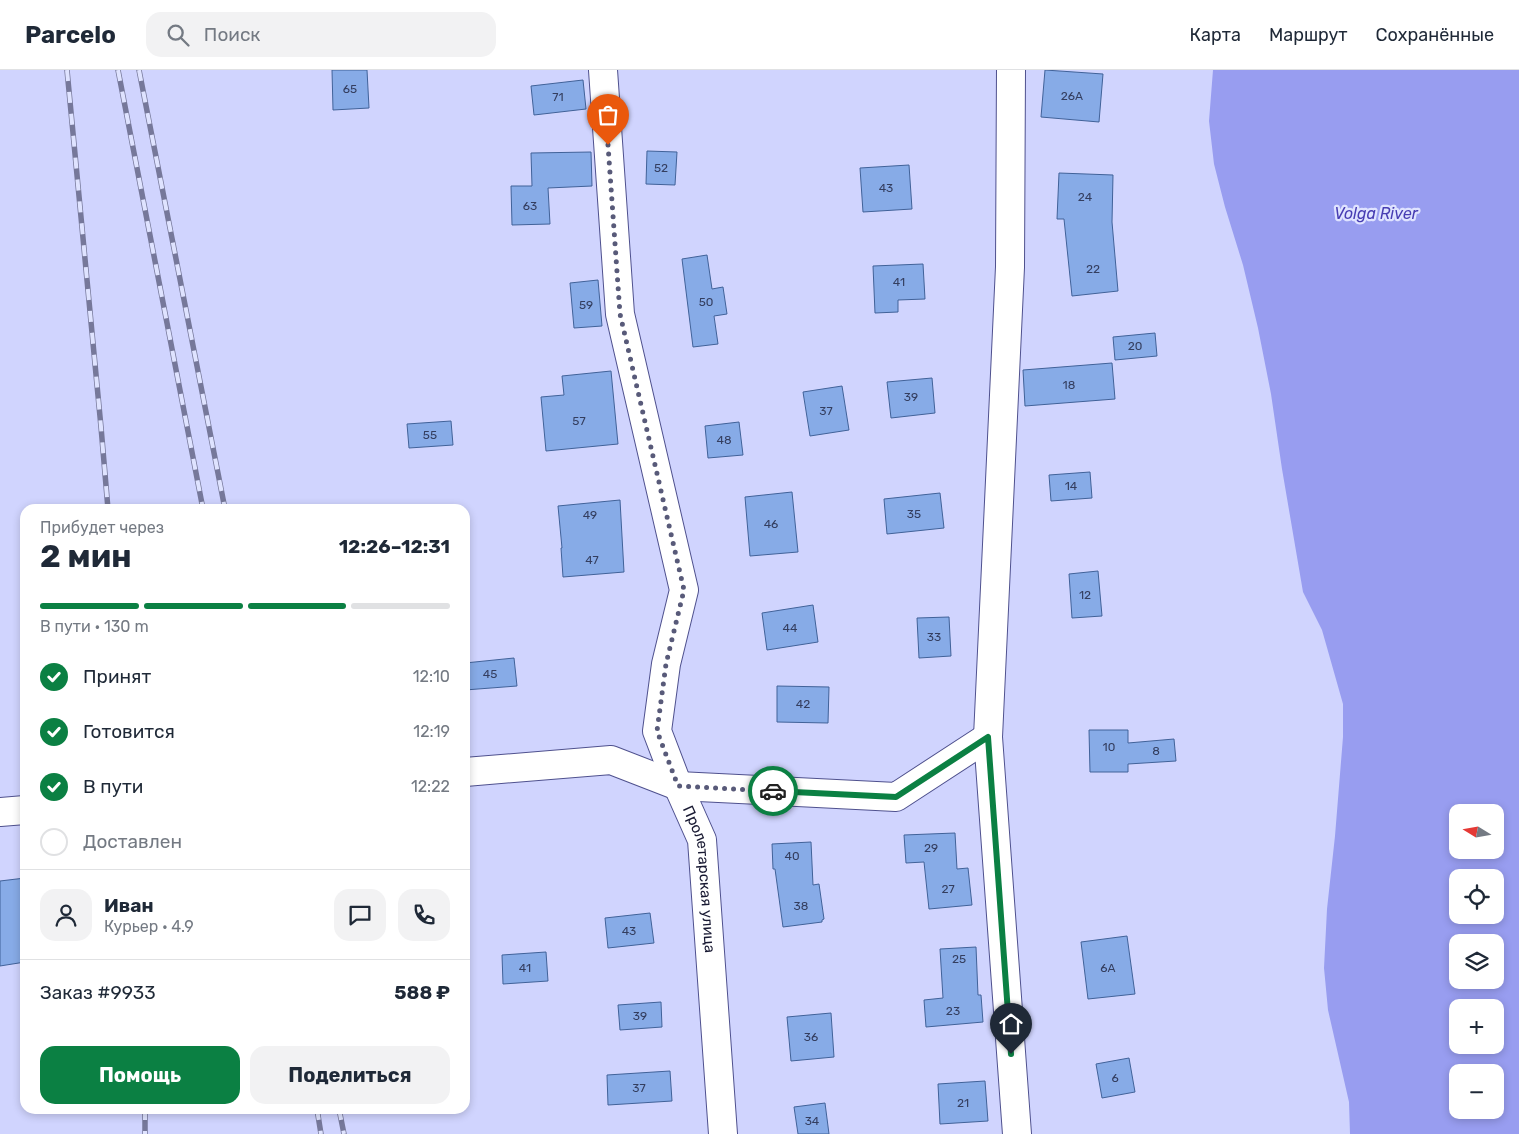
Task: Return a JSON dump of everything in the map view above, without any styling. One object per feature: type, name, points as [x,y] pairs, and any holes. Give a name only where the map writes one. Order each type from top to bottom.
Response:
[{"type":"street","name":"Пролетарская улица","points":[[603,70],[620,314],[684,590],[666,664],[657,731],[678,786],[702,840],[723,1134]]},
{"type":"street","points":[[1011,70],[1010,267],[988,737],[1017,1134]]},
{"type":"street","points":[[470,772],[611,760],[678,786],[896,797],[988,737]]},
{"type":"street","points":[[0,812],[20,810]]},
{"type":"water","name":"Volga River","points":[[1213,70],[1519,70],[1519,1134],[1350,1134],[1349,1102],[1328,1010],[1324,968],[1327,909],[1343,737],[1343,704],[1322,630],[1303,592],[1271,394],[1258,328],[1243,265],[1214,164],[1209,121]]},
{"type":"building","points":[[332,70],[367,70],[369,108],[333,110]]},
{"type":"building","points":[[1045,70],[1103,74],[1099,122],[1041,117]]},
{"type":"building","points":[[583,80],[586,109],[534,115],[531,86]]},
{"type":"building","points":[[647,151],[677,152],[675,185],[646,184]]},
{"type":"building","points":[[591,152],[592,186],[548,188],[550,224],[512,225],[511,186],[532,186],[531,153]]},
{"type":"building","points":[[909,165],[912,209],[863,212],[860,168]]},
{"type":"building","points":[[1059,173],[1113,175],[1112,222],[1118,291],[1072,296],[1064,219],[1057,219]]},
{"type":"building","points":[[707,255],[712,289],[723,287],[727,314],[714,316],[718,344],[693,347],[682,259]]},
{"type":"building","points":[[923,264],[925,299],[898,300],[898,312],[875,313],[873,266]]},
{"type":"building","points":[[598,280],[602,326],[574,328],[570,283]]},
{"type":"building","points":[[1155,333],[1157,356],[1115,360],[1113,337]]},
{"type":"building","points":[[1112,363],[1115,399],[1025,406],[1023,370]]},
{"type":"building","points":[[611,371],[618,444],[546,451],[541,397],[564,395],[562,376]]},
{"type":"building","points":[[932,378],[935,413],[891,418],[887,382]]},
{"type":"building","points":[[842,386],[849,430],[810,436],[803,392]]},
{"type":"building","points":[[451,421],[453,445],[409,448],[407,424]]},
{"type":"building","points":[[739,422],[743,455],[708,458],[705,426]]},
{"type":"building","points":[[1090,472],[1092,498],[1051,501],[1049,475]]},
{"type":"building","points":[[792,492],[798,552],[750,556],[745,497]]},
{"type":"building","points":[[940,493],[944,528],[887,534],[884,499]]},
{"type":"building","points":[[620,500],[624,572],[563,577],[558,506]]},
{"type":"building","points":[[1098,571],[1102,616],[1072,618],[1069,574]]},
{"type":"building","points":[[813,605],[818,642],[767,650],[762,613]]},
{"type":"building","points":[[949,617],[951,656],[919,658],[917,618]]},
{"type":"building","points":[[514,658],[517,686],[470,690],[470,662]]},
{"type":"building","points":[[777,686],[829,687],[828,723],[777,722]]},
{"type":"building","points":[[1089,730],[1128,730],[1128,743],[1174,739],[1176,761],[1128,764],[1128,772],[1090,772]]},
{"type":"building","points":[[955,833],[957,869],[968,868],[972,905],[929,909],[924,862],[906,863],[904,835]]},
{"type":"building","points":[[811,842],[813,885],[819,884],[824,919],[822,922],[783,927],[775,869],[773,869],[772,844]]},
{"type":"building","points":[[20,879],[20,963],[0,966],[0,881]]},
{"type":"building","points":[[650,913],[654,943],[608,948],[605,918]]},
{"type":"building","points":[[1127,936],[1135,994],[1088,999],[1081,942]]},
{"type":"building","points":[[976,947],[978,995],[981,995],[983,1022],[926,1027],[924,1000],[943,998],[940,949]]},
{"type":"building","points":[[546,952],[548,981],[503,984],[502,955]]},
{"type":"building","points":[[661,1002],[662,1027],[620,1030],[618,1005]]},
{"type":"building","points":[[831,1013],[834,1057],[791,1061],[787,1017]]},
{"type":"building","points":[[1129,1058],[1135,1092],[1102,1098],[1096,1064]]},
{"type":"building","points":[[670,1071],[672,1101],[608,1105],[607,1075]]},
{"type":"building","points":[[985,1081],[988,1121],[940,1124],[938,1084]]},
{"type":"building","points":[[825,1103],[829,1134],[798,1134],[794,1107]]},
{"type":"railway","points":[[67,70],[108,504]]},
{"type":"railway","points":[[118,70],[202,504]]},
{"type":"railway","points":[[139,70],[224,504]]},
{"type":"railway","points":[[145,1114],[145,1134]]},
{"type":"railway","points":[[318,1114],[321,1134]]},
{"type":"railway","points":[[340,1114],[344,1134]]},
{"type":"way so far","points":[[608,145],[620,314],[684,590],[666,664],[657,731],[678,786],[773,791]]},
{"type":"route","points":[[773,791],[896,797],[988,737],[1011,1054]]}]
